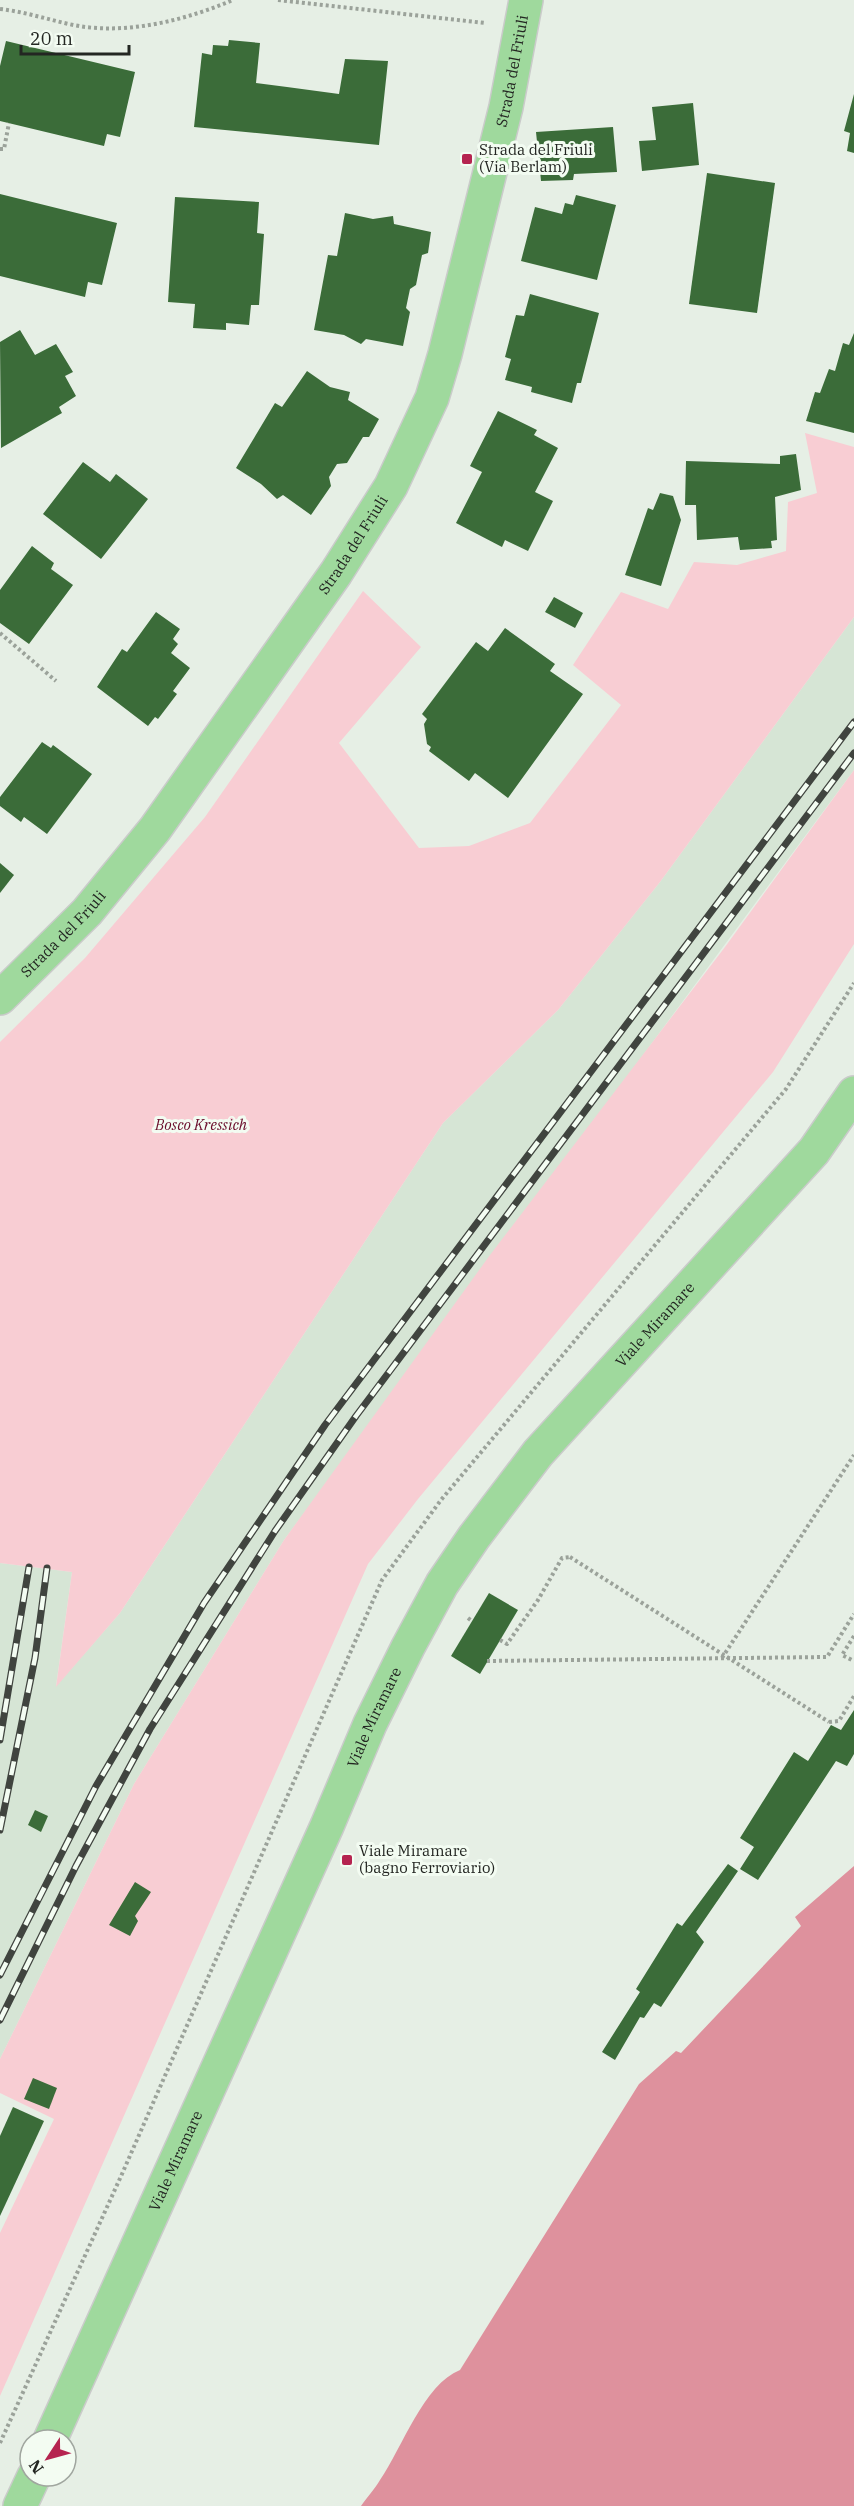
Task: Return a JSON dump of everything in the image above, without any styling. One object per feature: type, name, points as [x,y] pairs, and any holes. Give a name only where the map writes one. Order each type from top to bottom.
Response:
[{"type":"main road","name":"Strada del Friuli","points":[[0,998],[87,912],[155,829],[336,573],[391,486],[432,398],[448,344],[501,128],[526,0]]},
{"type":"main road","name":"Viale Miramare","points":[[55,2428],[327,1827],[370,1724],[442,1584],[538,1453],[814,1151],[854,1093]]},
{"type":"main road","points":[[20,2506],[28,2488]]},
{"type":"path","points":[[0,9],[86,27],[117,27],[171,21],[204,12],[233,0]]},
{"type":"path","points":[[278,0],[471,20],[492,25]]},
{"type":"path","points":[[0,149],[4,149],[9,123]]},
{"type":"path","points":[[0,633],[56,681]]},
{"type":"path","points":[[722,1658],[854,1455]]},
{"type":"path","points":[[500,1640],[507,1644],[538,1600],[562,1558],[570,1557],[829,1722],[839,1721],[854,1696]]},
{"type":"path","points":[[487,1661],[827,1657],[854,1614]]},
{"type":"path","points":[[854,1636],[842,1655],[854,1661]]},
{"type":"shaded area","points":[[854,617],[854,770],[284,1540],[134,1784],[0,2059],[0,1563],[72,1572],[56,1686],[120,1613],[443,1123],[558,1010],[660,882]]},
{"type":"shaded area","points":[[854,1866],[854,2506],[361,2506],[376,2487],[415,2418],[435,2389],[447,2377],[460,2370],[639,2084],[676,2051],[681,2053],[801,1926],[795,1917]]},
{"type":"green space","name":"Bosco Kressich","points":[[805,433],[854,447],[854,617],[660,882],[558,1010],[443,1123],[120,1613],[56,1687],[72,1572],[0,1563],[0,1042],[85,958],[205,817],[363,591],[421,647],[339,743],[419,848],[469,846],[530,823],[621,705],[573,665],[621,592],[668,609],[694,562],[737,565],[786,551],[788,502],[817,493]]},
{"type":"green space","points":[[854,770],[854,944],[773,1072],[418,1499],[368,1564],[0,2396],[0,2233],[54,2119],[0,2093],[0,2059],[134,1784],[284,1540],[490,1255],[725,947]]},
{"type":"building","points":[[229,40],[260,43],[256,83],[339,94],[345,59],[388,61],[379,145],[194,127],[202,53],[212,55],[213,45],[228,46]]},
{"type":"building","points":[[6,41],[135,72],[120,137],[107,134],[104,146],[0,121],[0,66]]},
{"type":"building","points":[[854,94],[854,153],[847,151],[850,133],[844,131]]},
{"type":"building","points":[[693,103],[699,165],[642,171],[639,141],[656,140],[652,107]]},
{"type":"building","points":[[613,127],[617,172],[574,174],[573,180],[541,181],[536,132]]},
{"type":"building","points":[[707,173],[775,183],[757,313],[689,304]]},
{"type":"building","points":[[0,194],[117,223],[102,285],[88,282],[85,297],[0,276]]},
{"type":"building","points":[[576,195],[616,205],[597,280],[521,261],[535,207],[562,214],[565,203],[573,205]]},
{"type":"building","points":[[175,197],[259,202],[257,233],[264,234],[259,305],[251,305],[249,325],[226,323],[226,330],[193,328],[195,304],[168,302]]},
{"type":"building","points":[[345,213],[373,219],[393,216],[394,224],[431,232],[428,253],[422,255],[416,285],[410,289],[406,308],[410,312],[403,346],[366,339],[361,344],[344,335],[314,330],[328,255],[337,256]]},
{"type":"building","points":[[530,294],[599,313],[581,383],[577,383],[572,403],[531,392],[532,387],[505,380],[511,359],[505,357],[516,315],[524,316]]},
{"type":"building","points":[[20,330],[35,355],[56,344],[73,372],[65,376],[76,396],[59,407],[62,413],[1,448],[0,342]]},
{"type":"building","points":[[854,333],[854,433],[806,421],[815,392],[820,393],[829,369],[835,371],[843,343],[849,345]]},
{"type":"building","points":[[307,371],[330,387],[350,392],[348,400],[379,419],[369,437],[363,437],[347,463],[337,464],[329,477],[331,486],[311,515],[283,495],[277,499],[261,484],[236,468],[275,403],[282,407]]},
{"type":"building","points":[[498,411],[537,430],[534,435],[558,448],[535,492],[553,501],[528,551],[505,540],[502,547],[456,523],[482,472],[470,466]]},
{"type":"building","points":[[796,454],[801,490],[775,497],[777,540],[771,541],[772,548],[740,550],[738,537],[697,540],[696,505],[685,505],[686,461],[780,464],[780,456]]},
{"type":"building","points":[[83,462],[110,482],[116,474],[148,499],[101,559],[43,514]]},
{"type":"building","points":[[660,493],[673,496],[681,520],[661,586],[625,575],[648,508],[653,510]]},
{"type":"building","points":[[32,546],[54,563],[51,569],[73,585],[29,644],[0,623],[0,590]]},
{"type":"building","points":[[554,597],[583,613],[575,628],[545,612]]},
{"type":"building","points":[[156,612],[180,629],[173,639],[178,644],[171,653],[190,668],[173,691],[177,694],[158,719],[155,717],[148,726],[97,687],[122,649],[127,652]]},
{"type":"building","points":[[505,628],[555,664],[550,671],[583,694],[508,798],[475,773],[469,781],[429,751],[431,747],[427,744],[424,724],[427,719],[422,714],[476,642],[488,651]]},
{"type":"building","points":[[42,742],[51,748],[53,745],[92,774],[47,834],[24,817],[21,822],[0,806],[0,797]]},
{"type":"building","points":[[0,863],[14,875],[0,893]]},
{"type":"building","points":[[489,1593],[518,1610],[480,1674],[451,1656]]},
{"type":"building","points":[[854,1710],[854,1754],[847,1766],[836,1761],[758,1880],[740,1869],[754,1847],[740,1838],[794,1752],[808,1761],[831,1725],[841,1730]]},
{"type":"building","points":[[35,1810],[48,1816],[41,1832],[28,1825]]},
{"type":"building","points":[[728,1864],[738,1871],[696,1932],[704,1942],[661,2007],[654,2003],[644,2018],[640,2017],[615,2060],[602,2052],[640,1992],[636,1989],[677,1923],[682,1926]]},
{"type":"building","points":[[135,1882],[151,1892],[135,1916],[138,1921],[130,1936],[109,1925]]},
{"type":"building","points":[[33,2078],[57,2088],[49,2109],[24,2099]]},
{"type":"building","points":[[13,2107],[44,2121],[0,2216],[0,2136]]},
{"type":"railway","points":[[0,1975],[96,1786],[204,1603],[325,1425],[854,722]]},
{"type":"railway","points":[[0,2020],[76,1866],[150,1729],[275,1531],[356,1416],[854,753]]},
{"type":"railway","points":[[0,1740],[29,1567]]},
{"type":"railway","points":[[0,1830],[35,1658],[47,1568]]},
{"type":"place","name":"Strada del Friuli (Via Berlam)","points":[[467,159]]},
{"type":"place","name":"Viale Miramare (bagno Ferroviario)","points":[[347,1860]]}]
